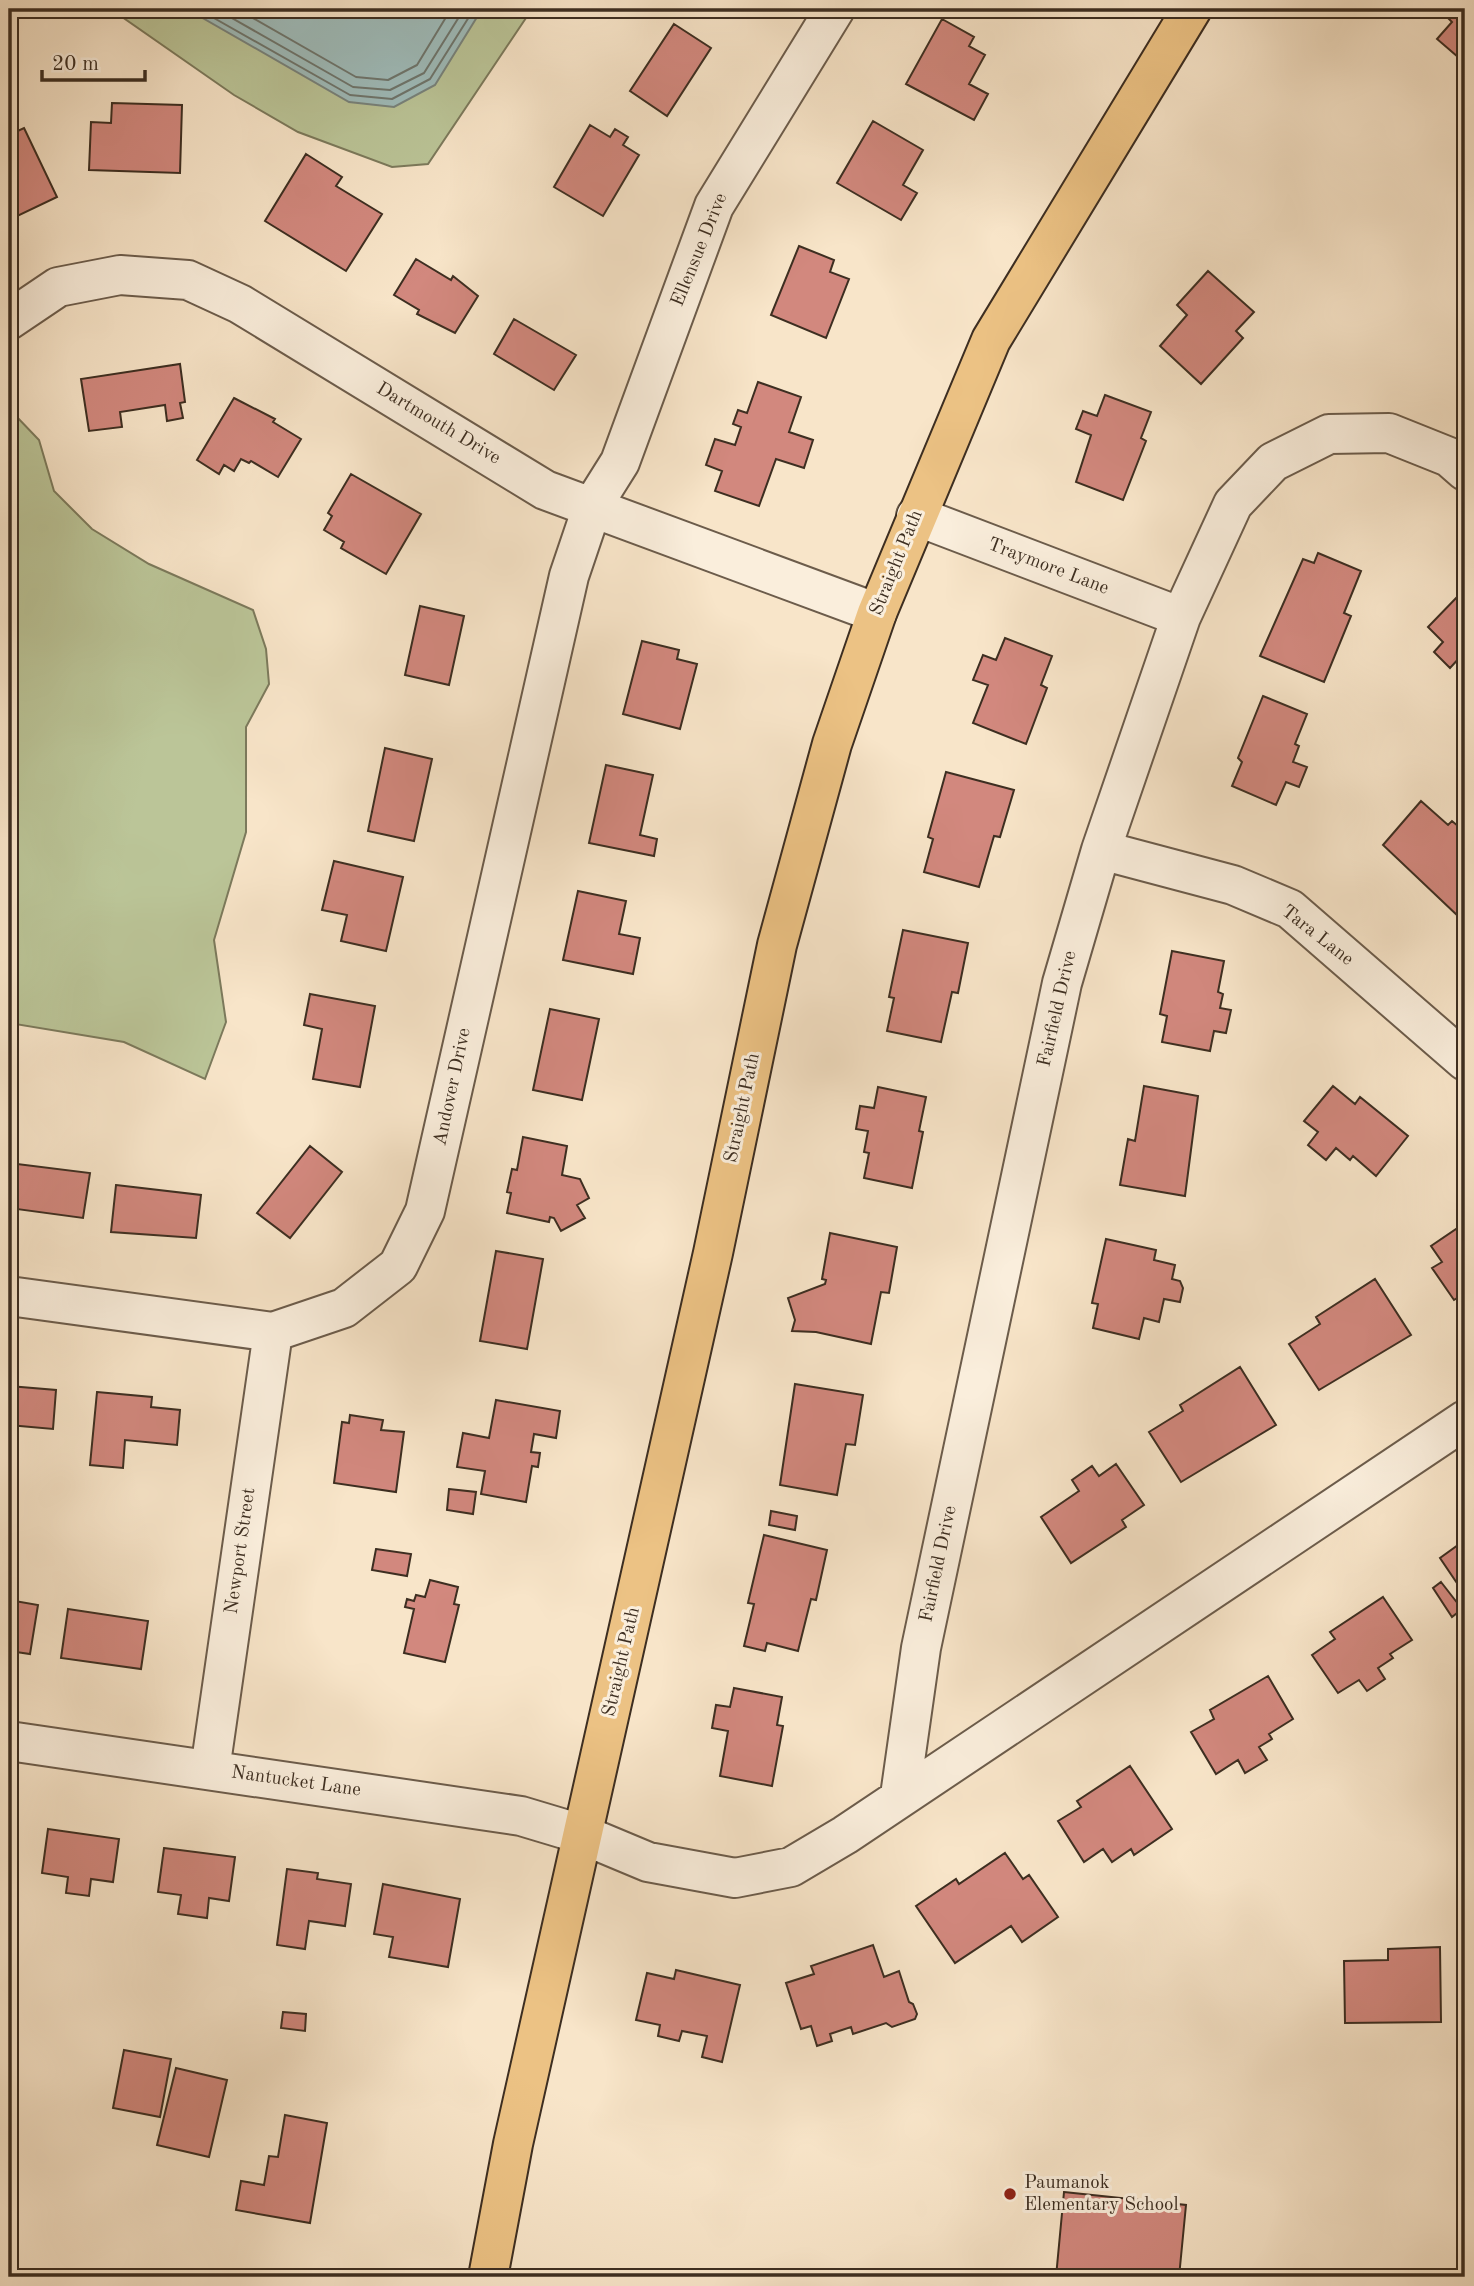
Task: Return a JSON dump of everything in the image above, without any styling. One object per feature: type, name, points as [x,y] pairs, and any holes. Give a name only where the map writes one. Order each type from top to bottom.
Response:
[{"type":"main road","name":"Straight Path","points":[[488,2277],[513,2144],[698,1321],[777,945],[832,744],[877,612],[991,341],[1192,9]]},
{"type":"street","name":"Ellensue Drive","points":[[593,505],[620,462],[714,206],[835,9]]},
{"type":"street","name":"Dartmouth Drive","points":[[9,320],[58,287],[120,275],[188,280],[240,304],[545,490],[593,505],[877,612]]},
{"type":"street","name":"Fairfield Drive","points":[[900,1796],[921,1648],[1062,983],[1101,850],[1181,617],[1233,504],[1273,462],[1329,434],[1388,433],[1449,457],[1465,471]]},
{"type":"street","name":"Andover Drive","points":[[9,1296],[273,1332],[344,1308],[398,1266],[425,1211],[569,576],[593,505]]},
{"type":"street","name":"Traymore Lane","points":[[916,516],[1181,617]]},
{"type":"street","name":"Tara Lane","points":[[1101,850],[1233,885],[1290,909],[1465,1061]]},
{"type":"street","name":"Newport Street","points":[[210,1769],[273,1332]]},
{"type":"street","points":[[581,1834],[648,1862],[735,1878],[791,1867],[845,1835],[1465,1420]]},
{"type":"street","name":"Nantucket Lane","points":[[9,1741],[521,1816],[581,1834]]},
{"type":"green space","points":[[74,9],[532,9],[428,164],[392,167],[298,132],[234,95],[122,17]]},
{"type":"green space","points":[[15,415],[39,440],[54,491],[92,529],[149,564],[253,610],[266,649],[269,684],[246,727],[246,832],[214,940],[226,1022],[205,1079],[124,1042],[9,1023],[9,420]]},
{"type":"water","points":[[187,9],[482,9],[435,85],[394,107],[349,102]]},
{"type":"building","points":[[1453,9],[1465,9],[1465,63],[1437,39],[1452,22],[1446,16]]},
{"type":"building","points":[[942,19],[974,37],[969,46],[985,55],[969,84],[988,94],[974,120],[906,84]]},
{"type":"building","points":[[674,24],[711,48],[667,116],[630,91]]},
{"type":"building","points":[[112,103],[182,105],[180,173],[89,170],[91,122],[111,123]]},
{"type":"building","points":[[873,121],[923,150],[903,185],[917,193],[901,220],[837,183]]},
{"type":"building","points":[[590,125],[610,137],[615,129],[628,137],[623,145],[639,155],[603,216],[554,187]]},
{"type":"building","points":[[24,128],[57,197],[9,220],[9,135]]},
{"type":"building","points":[[306,154],[342,177],[336,186],[382,214],[346,271],[265,221]]},
{"type":"building","points":[[799,246],[834,260],[830,272],[849,279],[826,338],[771,315]]},
{"type":"building","points":[[416,259],[451,280],[453,276],[478,296],[455,333],[417,314],[419,310],[394,295]]},
{"type":"building","points":[[1208,271],[1254,312],[1236,331],[1243,338],[1201,384],[1160,346],[1187,315],[1177,305]]},
{"type":"building","points":[[514,319],[576,355],[554,390],[494,354]]},
{"type":"building","points":[[180,364],[185,402],[180,403],[183,418],[167,421],[165,405],[120,412],[122,427],[89,431],[81,379]]},
{"type":"building","points":[[758,382],[801,397],[789,432],[813,440],[804,468],[776,459],[759,506],[715,491],[722,471],[706,465],[715,439],[735,445],[741,427],[733,424],[738,410],[747,413]]},
{"type":"building","points":[[1105,395],[1151,412],[1141,438],[1146,441],[1123,500],[1076,482],[1091,435],[1076,429],[1083,411],[1097,416]]},
{"type":"building","points":[[234,398],[275,419],[273,422],[301,439],[278,477],[251,461],[249,463],[241,459],[234,471],[224,465],[219,474],[197,460]]},
{"type":"building","points":[[351,474],[421,514],[386,574],[341,548],[344,542],[324,530],[332,516],[328,513]]},
{"type":"building","points":[[1318,553],[1361,571],[1344,613],[1351,616],[1324,682],[1260,656],[1303,559],[1314,563]]},
{"type":"building","points":[[1460,594],[1465,599],[1465,658],[1462,655],[1450,668],[1434,652],[1443,642],[1428,627]]},
{"type":"building","points":[[420,606],[464,616],[449,685],[405,675]]},
{"type":"building","points":[[1005,638],[1052,656],[1041,685],[1047,688],[1026,744],[973,723],[988,685],[973,680],[983,655],[996,660]]},
{"type":"building","points":[[642,641],[679,650],[677,659],[697,664],[680,729],[623,714]]},
{"type":"building","points":[[1263,696],[1307,714],[1295,744],[1299,746],[1293,762],[1307,767],[1299,787],[1286,782],[1276,805],[1232,786],[1242,762],[1238,758]]},
{"type":"building","points":[[385,748],[432,759],[414,841],[368,831]]},
{"type":"building","points":[[606,765],[653,775],[640,835],[657,839],[654,856],[589,843]]},
{"type":"building","points":[[946,772],[1014,790],[1000,837],[994,836],[979,887],[924,872],[933,839],[928,837]]},
{"type":"building","points":[[1421,801],[1448,825],[1452,821],[1465,832],[1465,910],[1459,917],[1383,845]]},
{"type":"building","points":[[334,861],[403,877],[386,951],[341,941],[347,915],[322,910]]},
{"type":"building","points":[[578,891],[626,901],[619,934],[640,938],[633,974],[563,960]]},
{"type":"building","points":[[903,930],[968,943],[958,993],[952,992],[941,1042],[887,1031],[894,998],[889,997]]},
{"type":"building","points":[[1172,951],[1224,961],[1218,992],[1223,994],[1220,1008],[1231,1010],[1226,1033],[1214,1031],[1210,1051],[1162,1042],[1167,1016],[1160,1014]]},
{"type":"building","points":[[310,994],[375,1006],[360,1087],[313,1079],[322,1029],[304,1025]]},
{"type":"building","points":[[550,1009],[599,1019],[582,1100],[533,1090]]},
{"type":"building","points":[[1144,1086],[1198,1096],[1185,1196],[1120,1185],[1128,1139],[1135,1141]]},
{"type":"building","points":[[1333,1086],[1355,1104],[1360,1097],[1408,1136],[1376,1176],[1353,1156],[1350,1160],[1336,1148],[1326,1160],[1308,1145],[1318,1132],[1304,1121]]},
{"type":"building","points":[[878,1087],[926,1097],[919,1131],[923,1132],[912,1188],[864,1178],[869,1153],[864,1152],[868,1131],[856,1129],[860,1106],[874,1108]]},
{"type":"building","points":[[523,1137],[567,1146],[562,1175],[580,1179],[589,1198],[577,1205],[585,1218],[561,1231],[554,1218],[550,1217],[549,1222],[507,1213],[511,1193],[507,1192],[512,1169],[517,1170]]},
{"type":"building","points":[[310,1146],[342,1172],[290,1238],[257,1213]]},
{"type":"building","points":[[9,1163],[90,1173],[83,1218],[9,1208]]},
{"type":"building","points":[[116,1185],[201,1195],[196,1238],[111,1232]]},
{"type":"building","points":[[1465,1223],[1465,1293],[1454,1300],[1432,1268],[1442,1262],[1431,1246]]},
{"type":"building","points":[[830,1233],[897,1247],[889,1293],[881,1292],[871,1344],[816,1332],[792,1331],[795,1320],[788,1298],[825,1284],[826,1280],[822,1279]]},
{"type":"building","points":[[1106,1239],[1156,1250],[1154,1260],[1175,1265],[1172,1279],[1180,1281],[1183,1288],[1180,1302],[1164,1299],[1159,1322],[1144,1318],[1139,1339],[1093,1328],[1098,1304],[1092,1303]]},
{"type":"building","points":[[496,1251],[543,1259],[527,1349],[480,1341]]},
{"type":"building","points":[[1375,1279],[1411,1335],[1319,1390],[1289,1344],[1320,1324],[1316,1317]]},
{"type":"building","points":[[1240,1367],[1276,1425],[1181,1482],[1149,1432],[1183,1411],[1180,1405]]},
{"type":"building","points":[[795,1384],[863,1395],[855,1445],[846,1444],[837,1495],[780,1485]]},
{"type":"building","points":[[9,1386],[56,1390],[53,1429],[9,1425]]},
{"type":"building","points":[[97,1392],[152,1397],[151,1407],[180,1410],[177,1445],[125,1440],[123,1468],[90,1465]]},
{"type":"building","points":[[496,1400],[560,1411],[556,1438],[534,1434],[531,1452],[540,1453],[538,1467],[532,1466],[526,1502],[481,1494],[485,1471],[457,1467],[463,1433],[489,1438]]},
{"type":"building","points":[[350,1415],[383,1420],[381,1430],[404,1432],[396,1492],[334,1483],[342,1422],[349,1423]]},
{"type":"building","points":[[1116,1464],[1144,1505],[1122,1520],[1126,1527],[1071,1563],[1041,1517],[1079,1491],[1072,1480],[1092,1466],[1099,1476]]},
{"type":"building","points":[[449,1489],[476,1492],[473,1514],[447,1510]]},
{"type":"building","points":[[771,1511],[797,1516],[795,1530],[769,1525]]},
{"type":"building","points":[[764,1535],[827,1550],[816,1600],[811,1599],[798,1651],[767,1643],[765,1651],[744,1646],[754,1604],[748,1603]]},
{"type":"building","points":[[1465,1540],[1465,1595],[1440,1558]]},
{"type":"building","points":[[376,1549],[411,1554],[407,1576],[372,1570]]},
{"type":"building","points":[[430,1580],[458,1587],[454,1604],[459,1605],[445,1662],[404,1653],[414,1609],[405,1607],[407,1599],[414,1601],[416,1595],[425,1597]]},
{"type":"building","points":[[1441,1582],[1462,1609],[1452,1617],[1433,1588]]},
{"type":"building","points":[[1383,1597],[1412,1640],[1390,1654],[1393,1658],[1378,1668],[1385,1679],[1367,1691],[1359,1680],[1338,1693],[1312,1655],[1335,1639],[1330,1632]]},
{"type":"building","points":[[9,1600],[38,1605],[30,1654],[9,1651]]},
{"type":"building","points":[[68,1609],[148,1621],[141,1669],[61,1658]]},
{"type":"building","points":[[1268,1676],[1293,1719],[1269,1734],[1272,1739],[1259,1747],[1267,1760],[1245,1773],[1238,1760],[1216,1774],[1191,1732],[1214,1719],[1210,1710]]},
{"type":"building","points":[[734,1688],[782,1697],[777,1725],[783,1726],[772,1786],[720,1776],[728,1731],[712,1728],[716,1705],[730,1707]]},
{"type":"building","points":[[1130,1766],[1172,1829],[1134,1855],[1131,1849],[1112,1862],[1103,1849],[1084,1862],[1058,1821],[1081,1807],[1077,1801]]},
{"type":"building","points":[[48,1829],[119,1839],[113,1882],[91,1879],[89,1896],[66,1893],[68,1877],[42,1873]]},
{"type":"building","points":[[164,1848],[235,1857],[229,1901],[209,1898],[207,1918],[178,1914],[181,1895],[158,1892]]},
{"type":"building","points":[[1005,1853],[1023,1879],[1029,1875],[1058,1917],[1022,1942],[1011,1926],[955,1963],[916,1906],[956,1879],[959,1884]]},
{"type":"building","points":[[287,1869],[318,1873],[317,1879],[351,1884],[345,1926],[309,1921],[305,1949],[277,1945]]},
{"type":"building","points":[[383,1884],[460,1899],[448,1967],[389,1957],[393,1937],[374,1934]]},
{"type":"building","points":[[873,1945],[884,1977],[899,1971],[909,2002],[913,2004],[917,2014],[915,2019],[892,2027],[886,2023],[853,2034],[851,2027],[830,2034],[832,2041],[817,2046],[811,2026],[801,2029],[786,1983],[814,1974],[811,1966]]},
{"type":"building","points":[[1440,1947],[1441,2022],[1345,2023],[1344,1961],[1388,1960],[1388,1949]]},
{"type":"building","points":[[676,1970],[740,1985],[722,2062],[702,2057],[707,2036],[682,2031],[679,2041],[658,2036],[660,2025],[636,2020],[647,1973],[674,1979]]},
{"type":"building","points":[[283,2012],[306,2014],[305,2031],[281,2028]]},
{"type":"building","points":[[9,2028],[15,2029],[9,2066]]},
{"type":"building","points":[[124,2050],[171,2059],[160,2117],[113,2108]]},
{"type":"building","points":[[176,2068],[227,2080],[209,2157],[157,2145]]},
{"type":"building","points":[[285,2115],[327,2123],[310,2223],[236,2210],[241,2181],[264,2185],[269,2156],[278,2157]]},
{"type":"building","points":[[1064,2192],[1186,2205],[1179,2277],[1056,2277]]},
{"type":"place","name":"Paumanok Elementary School","points":[[1010,2194]]}]
